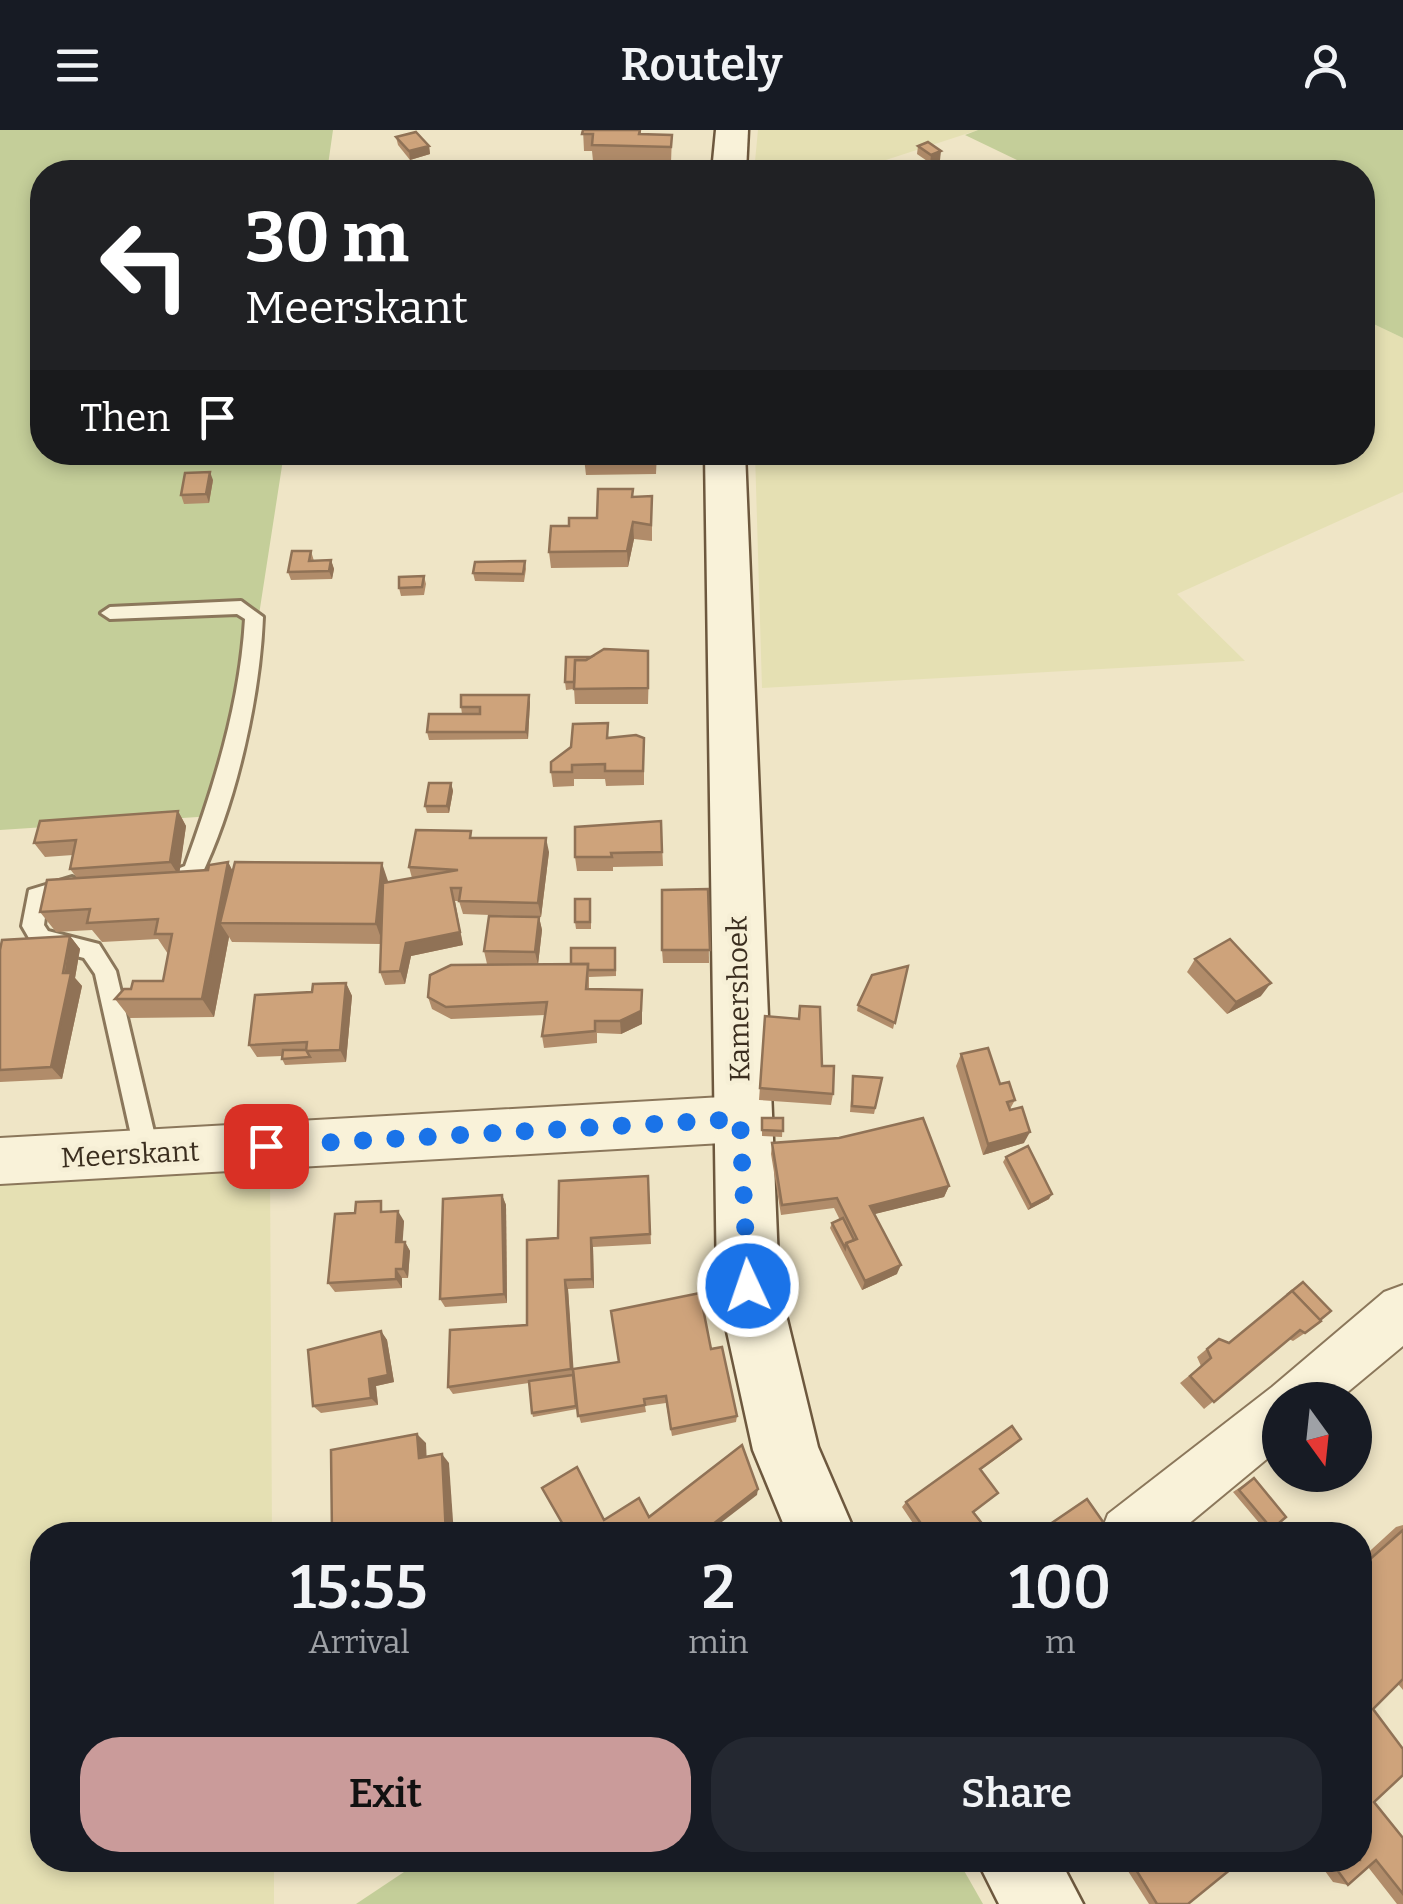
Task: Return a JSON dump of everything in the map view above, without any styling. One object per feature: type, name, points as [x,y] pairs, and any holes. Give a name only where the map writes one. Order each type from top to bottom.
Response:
[{"type":"street","points":[[729,160],[732,130]]},
{"type":"street","name":"Kamershoek","points":[[724,465],[740,1119],[748,1286],[786,1450],[816,1522]]},
{"type":"street","name":"Meerskant","points":[[0,1161],[740,1119]]},
{"type":"street","points":[[1316,1382],[1403,1311]]},
{"type":"street","points":[[1146,1522],[1262,1427]]},
{"type":"street","points":[[1023,1872],[1044,1904]]},
{"type":"lane","points":[[110,613],[241,607],[254,617],[254,649],[213,817],[193,872],[171,881],[152,882]]},
{"type":"lane","points":[[96,885],[58,887],[37,896],[34,926],[40,939],[90,950],[105,971],[147,1153]]},
{"type":"shaded area","points":[[758,130],[978,130],[886,160],[755,160]]},
{"type":"shaded area","points":[[1375,325],[1403,338],[1403,492],[1177,594],[1245,661],[762,688],[755,465],[1375,465]]},
{"type":"shaded area","points":[[270,1170],[272,1522],[30,1522],[30,1872],[274,1872],[274,1904],[0,1904],[0,1184]]},
{"type":"green space","points":[[0,130],[333,130],[329,160],[30,160],[30,465],[282,465],[228,815],[0,830]]},
{"type":"green space","points":[[978,130],[1403,130],[1403,338],[1375,325],[1375,160],[1017,160],[965,135]]},
{"type":"green space","points":[[404,1872],[965,1872],[983,1904],[356,1904]]},
{"type":"building","points":[[583,130],[640,130],[639,134],[672,135],[671,147],[592,145],[593,134],[582,134]]},
{"type":"building","points":[[416,132],[429,146],[409,151],[396,137]]},
{"type":"building","points":[[928,142],[941,151],[931,155],[918,146]]},
{"type":"building","points":[[210,472],[206,494],[181,495],[185,473]]},
{"type":"building","points":[[598,489],[633,489],[632,497],[652,496],[651,525],[633,522],[627,551],[549,552],[551,526],[569,526],[569,518],[597,518]]},
{"type":"building","points":[[292,551],[311,551],[309,561],[331,560],[329,571],[288,572]]},
{"type":"building","points":[[525,561],[523,574],[473,573],[475,562]]},
{"type":"building","points":[[424,576],[422,587],[399,588],[399,577]]},
{"type":"building","points":[[604,649],[648,651],[648,688],[574,689],[575,660],[586,660]]},
{"type":"building","points":[[566,657],[591,657],[575,660],[574,682],[565,682]]},
{"type":"building","points":[[461,695],[529,695],[526,732],[427,732],[429,714],[480,714],[480,707],[461,707]]},
{"type":"building","points":[[608,723],[607,738],[644,738],[643,771],[605,771],[605,764],[572,765],[572,772],[551,772],[551,762],[571,747],[573,724]]},
{"type":"building","points":[[429,783],[451,783],[447,806],[425,806]]},
{"type":"building","points":[[178,811],[170,862],[70,869],[76,840],[34,843],[40,821]]},
{"type":"building","points":[[661,821],[662,852],[575,857],[575,827]]},
{"type":"building","points":[[416,830],[471,831],[470,838],[546,838],[538,903],[459,901],[461,888],[451,888],[460,932],[406,943],[400,971],[380,972],[383,883],[458,870],[409,867]]},
{"type":"building","points":[[228,862],[202,999],[115,999],[124,989],[131,989],[133,981],[163,981],[172,934],[155,934],[158,919],[87,923],[90,909],[40,912],[47,880],[208,870],[209,865]]},
{"type":"building","points":[[235,862],[382,863],[376,924],[220,923]]},
{"type":"building","points":[[708,889],[710,950],[662,950],[662,890]]},
{"type":"building","points":[[575,899],[590,899],[590,922],[575,922]]},
{"type":"building","points":[[489,916],[539,917],[535,952],[484,951]]},
{"type":"building","points":[[70,936],[63,973],[71,973],[51,1067],[0,1070],[2,940]]},
{"type":"building","points":[[1230,939],[1271,983],[1236,1002],[1195,959]]},
{"type":"building","points":[[571,948],[615,948],[615,970],[588,970],[588,964],[571,964]]},
{"type":"building","points":[[588,964],[586,989],[642,990],[641,1011],[620,1021],[595,1021],[595,1031],[542,1036],[547,1002],[446,1007],[428,997],[430,975],[451,965]]},
{"type":"building","points":[[908,966],[895,1023],[858,1005],[872,975]]},
{"type":"building","points":[[346,983],[340,1050],[306,1051],[307,1042],[249,1045],[255,995],[312,992],[313,984]]},
{"type":"building","points":[[800,1006],[820,1007],[822,1066],[834,1066],[833,1094],[760,1088],[765,1016],[799,1019]]},
{"type":"building","points":[[988,1048],[1000,1084],[1009,1082],[1015,1100],[1007,1102],[1010,1110],[1022,1107],[1030,1132],[988,1144],[961,1054]]},
{"type":"building","points":[[283,1050],[306,1050],[310,1057],[282,1059]]},
{"type":"building","points":[[853,1076],[882,1078],[875,1108],[852,1106]]},
{"type":"building","points":[[762,1118],[783,1118],[783,1131],[762,1130]]},
{"type":"building","points":[[923,1118],[949,1186],[870,1206],[901,1265],[865,1281],[846,1243],[857,1239],[837,1198],[782,1205],[772,1143],[839,1138]]},
{"type":"building","points":[[1028,1146],[1052,1194],[1031,1205],[1006,1157]]},
{"type":"building","points":[[648,1176],[650,1234],[591,1238],[592,1279],[565,1280],[571,1369],[448,1387],[450,1330],[527,1325],[527,1240],[558,1238],[559,1181]]},
{"type":"building","points":[[502,1195],[504,1294],[440,1299],[443,1199]]},
{"type":"building","points":[[381,1201],[381,1212],[398,1211],[396,1242],[405,1242],[403,1269],[396,1269],[396,1279],[328,1283],[335,1214],[355,1213],[356,1202]]},
{"type":"building","points":[[843,1218],[854,1240],[846,1243],[845,1248],[832,1223]]},
{"type":"building","points":[[1303,1282],[1331,1311],[1320,1320],[1292,1291],[1287,1295]]},
{"type":"building","points":[[1292,1291],[1321,1321],[1305,1333],[1300,1330],[1214,1402],[1190,1376],[1211,1358],[1207,1349],[1219,1339],[1229,1343]]},
{"type":"building","points":[[700,1293],[711,1349],[722,1347],[737,1416],[671,1429],[666,1396],[644,1399],[645,1405],[578,1416],[573,1369],[619,1362],[611,1311]]},
{"type":"building","points":[[381,1331],[388,1375],[369,1379],[371,1398],[313,1406],[308,1350]]},
{"type":"building","points":[[573,1375],[576,1406],[532,1413],[529,1381]]},
{"type":"building","points":[[1012,1426],[1021,1439],[980,1469],[998,1493],[973,1512],[981,1522],[920,1522],[906,1502]]},
{"type":"building","points":[[417,1434],[419,1458],[442,1454],[445,1522],[332,1522],[331,1450]]},
{"type":"building","points":[[742,1445],[758,1489],[716,1522],[562,1522],[542,1488],[577,1467],[604,1520],[639,1498],[649,1517]]},
{"type":"building","points":[[1254,1478],[1286,1517],[1280,1522],[1266,1522],[1239,1490]]},
{"type":"building","points":[[1087,1499],[1103,1522],[1053,1522]]},
{"type":"building","points":[[1403,1530],[1403,1679],[1373,1709],[1403,1749],[1403,1775],[1374,1802],[1403,1838],[1403,1894],[1376,1860],[1372,1864],[1372,1557]]},
{"type":"building","points":[[1137,1872],[1227,1872],[1188,1904],[1157,1904]]},
{"type":"building","points":[[1339,1872],[1363,1872],[1348,1885]]},
{"type":"route","points":[[266,1146],[740,1119],[748,1286]]}]
